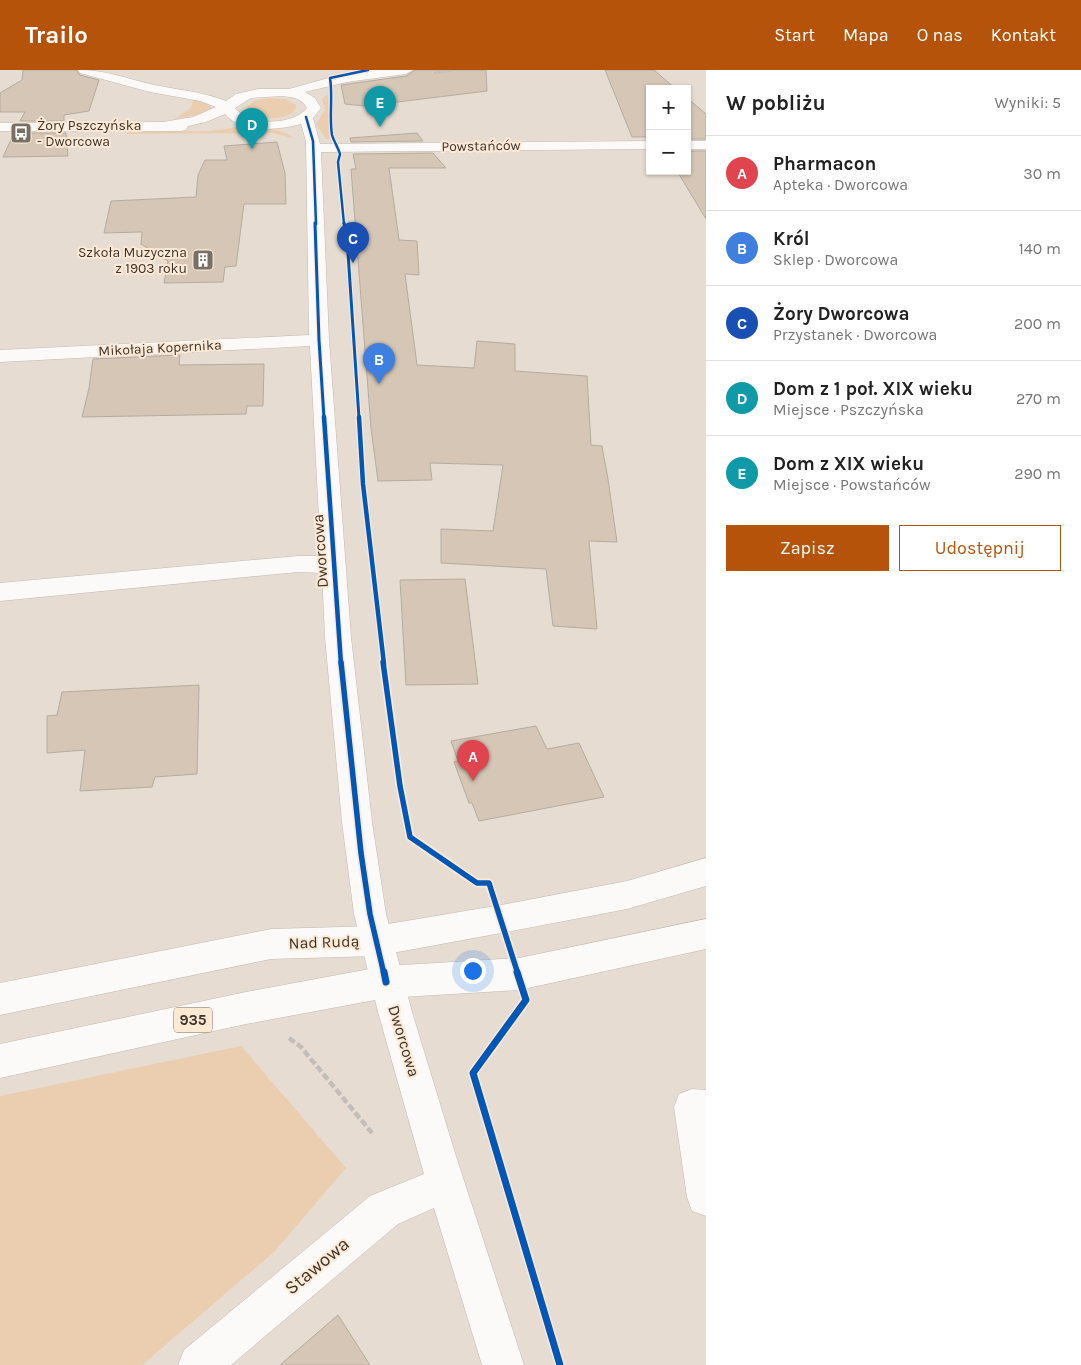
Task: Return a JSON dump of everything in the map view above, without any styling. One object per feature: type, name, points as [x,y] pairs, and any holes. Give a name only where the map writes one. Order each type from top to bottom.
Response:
[{"type":"street","points":[[85,70],[172,92],[203,97],[227,107],[233,116],[248,123]]},
{"type":"street","points":[[163,126],[200,119],[227,107],[239,98],[253,93],[290,92],[318,84],[364,75],[407,70]]},
{"type":"street","points":[[308,99],[328,89],[372,80],[407,70]]},
{"type":"street","points":[[253,93],[258,87],[259,79]]},
{"type":"street","points":[[120,126],[180,109],[184,100],[172,92]]},
{"type":"street","points":[[0,127],[163,126],[193,128],[221,127],[248,123],[276,125],[306,117],[314,108],[308,99],[290,92]]},
{"type":"street","name":"Dworcowa","points":[[306,117],[312,143],[319,340],[338,637],[357,822],[376,941],[386,982],[446,1184],[503,1365]]},
{"type":"street","points":[[276,125],[312,143]]},
{"type":"street","name":"Powstańców","points":[[312,143],[646,145]]},
{"type":"street","points":[[691,145],[706,145]]},
{"type":"street","name":"Mikołaja Kopernika","points":[[0,356],[319,340]]},
{"type":"street","points":[[0,592],[298,564],[334,565]]},
{"type":"street","name":"Nad Rudą","points":[[0,999],[271,944],[376,941],[501,919],[627,894],[706,872]]},
{"type":"street","name":"935","points":[[0,1061],[246,1008],[386,982],[519,974],[706,934]]},
{"type":"street","points":[[706,1108],[692,1107],[706,1197]]},
{"type":"street","name":"Stawowa","points":[[199,1365],[384,1210],[446,1184]]},
{"type":"path","points":[[288,1037],[301,1047],[372,1133]]},
{"type":"shaded area","points":[[328,94],[329,139],[326,139],[316,124],[325,110],[322,99]]},
{"type":"shaded area","points":[[192,98],[206,103],[212,108],[202,114],[176,119],[190,109]]},
{"type":"shaded area","points":[[270,98],[285,99],[296,105],[296,109],[286,116],[279,118],[259,117],[247,111],[246,107],[256,100]]},
{"type":"shaded area","points":[[240,127],[282,131],[293,138],[272,133],[127,134],[127,132],[210,131]]},
{"type":"shaded area","points":[[241,1046],[346,1168],[274,1252],[142,1365],[0,1365],[0,1096]]},
{"type":"building","points":[[23,70],[76,70],[80,75],[99,80],[89,111],[64,115],[64,121],[20,121],[25,112],[0,112],[0,93],[22,80]]},
{"type":"building","points":[[415,70],[486,70],[487,91],[365,106],[345,104],[341,85],[406,76]]},
{"type":"building","points":[[605,70],[654,70],[671,85],[646,85],[646,137],[632,137]]},
{"type":"building","points":[[691,101],[706,114],[706,139],[691,139]]},
{"type":"building","points":[[14,133],[66,133],[68,156],[3,157]]},
{"type":"building","points":[[417,133],[423,141],[351,142],[350,138]]},
{"type":"building","points":[[277,142],[285,173],[286,204],[244,204],[236,266],[225,267],[223,282],[164,283],[168,261],[141,244],[142,232],[104,233],[111,201],[196,197],[198,175],[205,160],[227,160],[224,146]]},
{"type":"building","points":[[691,151],[706,151],[706,219],[679,175],[691,175]]},
{"type":"building","points":[[433,153],[446,168],[389,168],[399,240],[417,241],[419,275],[405,274],[417,365],[474,368],[477,341],[515,344],[515,371],[587,376],[591,445],[602,446],[617,542],[589,541],[597,629],[553,626],[546,569],[441,563],[441,529],[493,531],[503,465],[430,463],[432,480],[378,481],[371,428],[351,169],[356,169],[353,154]]},
{"type":"building","points":[[180,355],[179,365],[264,364],[263,406],[247,406],[246,414],[82,417],[93,359]]},
{"type":"building","points":[[465,579],[478,684],[406,685],[400,580]]},
{"type":"building","points":[[199,685],[197,774],[155,777],[152,787],[80,791],[85,750],[47,753],[47,716],[57,715],[62,692]]},
{"type":"building","points":[[536,726],[547,749],[579,743],[604,797],[479,821],[472,803],[469,803],[454,762],[458,761],[451,741]]},
{"type":"building","points":[[338,1315],[370,1365],[280,1365]]},
{"type":"cycle path","points":[[368,70],[330,78],[332,90],[330,97],[331,120],[334,141],[340,154],[338,162],[340,197],[348,253],[363,484],[374,592],[400,786],[410,837],[477,883],[489,883],[526,1000],[473,1073],[560,1365]]},
{"type":"cycle path","points":[[306,117],[313,141],[319,340],[338,637],[361,853],[370,914],[386,982]]},
{"type":"place","name":"Dom z XIX wieku","points":[[380,127]]},
{"type":"place","name":"Żory Pszczyńska - Dworcowa","points":[[21,133]]},
{"type":"place","name":"Dom z 1 poł. XIX wieku","points":[[252,149]]},
{"type":"place","name":"Szkoła Muzyczna z 1903 roku","points":[[203,260]]},
{"type":"place","name":"Żory Dworcowa","points":[[353,263]]},
{"type":"place","name":"Król","points":[[379,384]]},
{"type":"place","name":"Pharmacon","points":[[473,781]]}]
